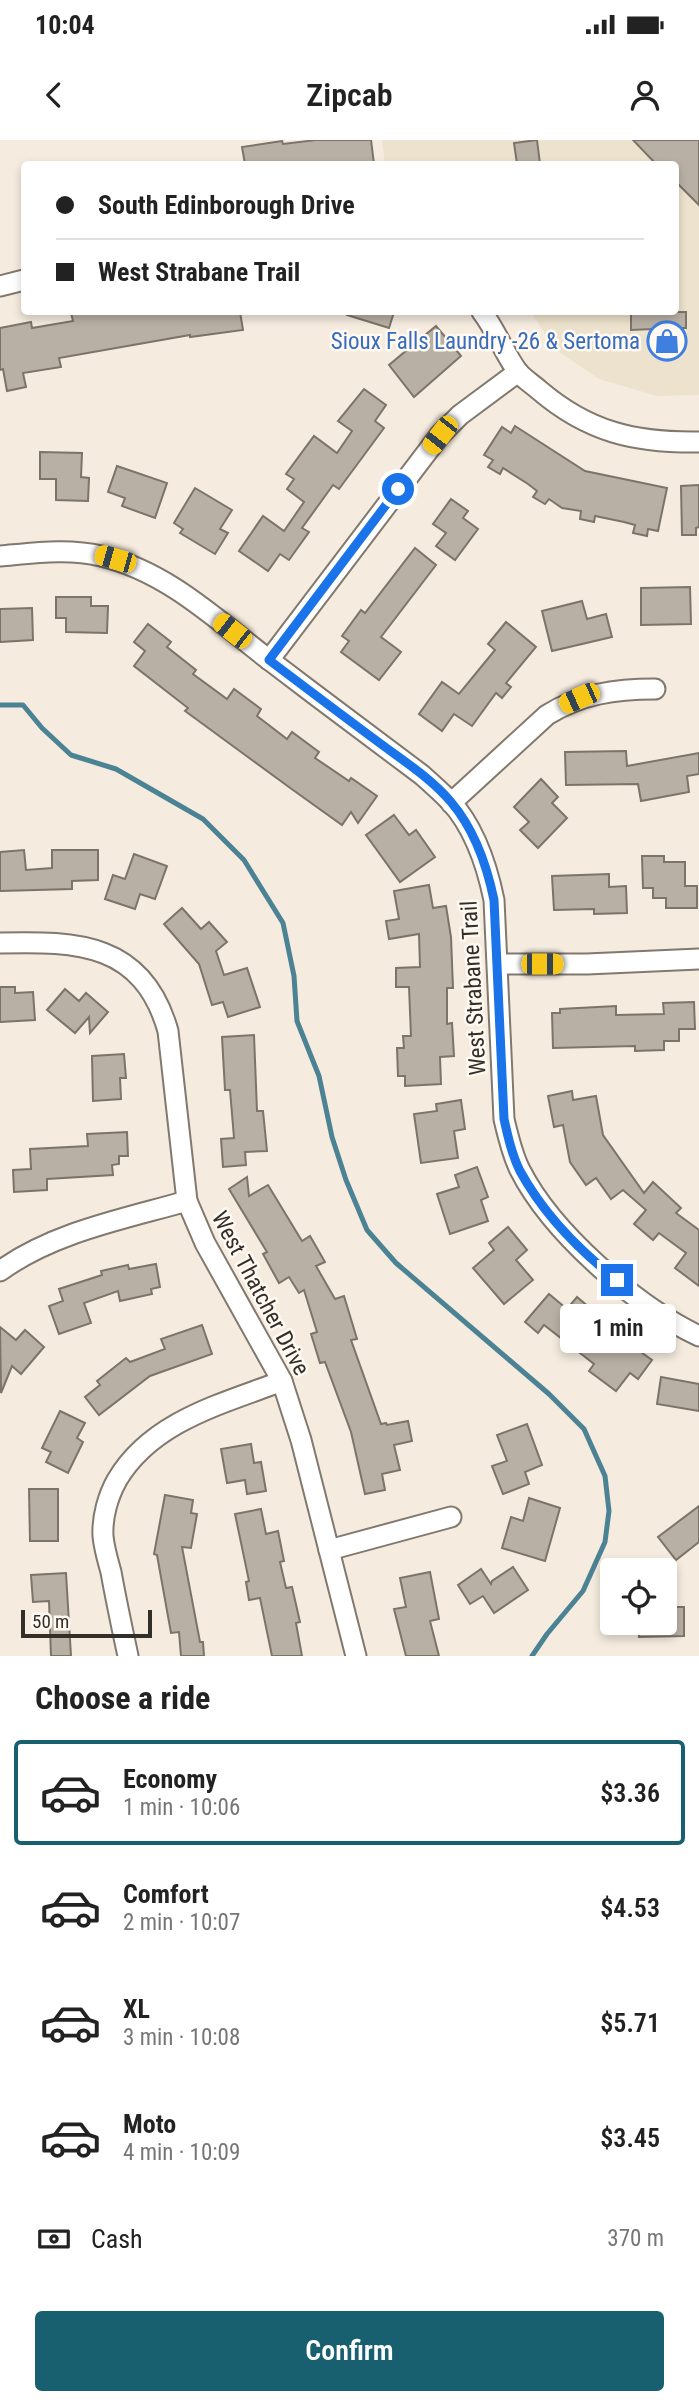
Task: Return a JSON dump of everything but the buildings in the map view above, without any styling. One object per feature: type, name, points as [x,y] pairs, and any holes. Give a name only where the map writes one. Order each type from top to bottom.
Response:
[{"type":"street","points":[[0,286],[21,281]]},
{"type":"street","points":[[484,315],[518,372],[579,419],[604,430],[655,442],[699,442]]},
{"type":"street","points":[[269,660],[440,435],[460,415],[518,372]]},
{"type":"street","name":"West Strabane Trail","points":[[0,556],[63,551],[99,555],[130,564],[155,576],[196,603],[422,775],[452,803],[479,850],[489,876],[494,900],[504,1119],[519,1169],[536,1197],[601,1268],[674,1324],[699,1336]]},
{"type":"street","points":[[452,803],[547,715],[565,704],[604,692],[655,689]]},
{"type":"street","name":"West Thatcher Drive","points":[[0,943],[50,942],[101,951],[122,962],[138,975],[153,994],[162,1012],[167,1031],[187,1201],[205,1243],[282,1381],[301,1440],[356,1656]]},
{"type":"street","points":[[498,964],[699,959]]},
{"type":"street","points":[[0,1271],[63,1238],[187,1201]]},
{"type":"street","points":[[128,1656],[103,1537],[107,1503],[113,1488],[128,1462],[166,1430],[190,1417],[282,1381]]},
{"type":"street","points":[[329,1550],[451,1517]]},
{"type":"shaded area","points":[[382,140],[699,140],[699,395],[657,396],[599,379],[555,349],[533,315],[679,315],[679,161],[385,161]]},
{"type":"waterway","points":[[0,705],[23,705],[42,728],[71,755],[116,769],[203,819],[244,860],[283,923],[294,976],[297,1021],[319,1076],[332,1137],[346,1180],[367,1230],[396,1263],[549,1394],[584,1429],[605,1476],[609,1511],[605,1542],[583,1591],[532,1656]]},
{"type":"place","name":"Sioux Falls Laundry -26 & Sertoma","points":[[667,341]]},
{"type":"route","points":[[398,489],[269,660],[422,775],[452,803],[466,825],[489,876],[494,900],[504,1119],[510,1146],[519,1169],[536,1197],[570,1237],[617,1280]]}]
